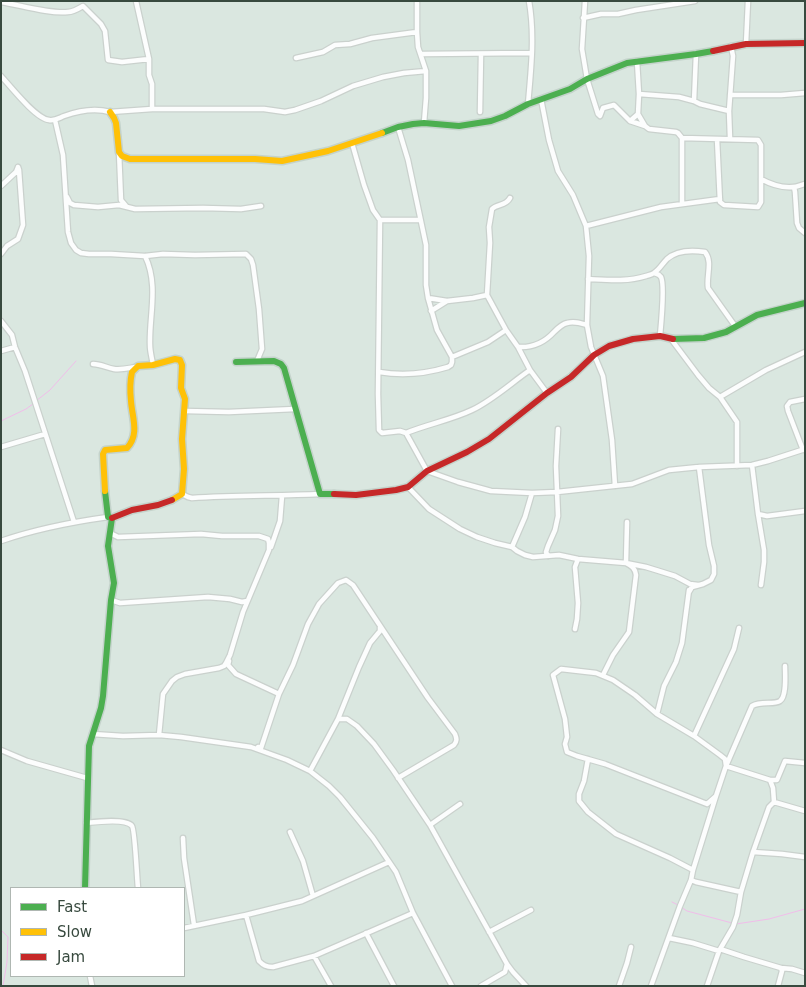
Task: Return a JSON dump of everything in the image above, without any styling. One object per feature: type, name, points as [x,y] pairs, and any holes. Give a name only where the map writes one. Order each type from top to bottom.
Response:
[{"type":"street","points":[[136,1],[149,58],[152,109]]},
{"type":"street","points":[[417,1],[418,47],[422,54],[426,71],[424,123]]},
{"type":"street","points":[[528,104],[532,69],[529,1]]},
{"type":"street","points":[[585,1],[582,49],[587,79],[598,114],[600,116],[603,108],[614,105],[630,121],[652,130],[676,132],[682,138],[730,138],[756,139],[760,141],[761,202],[758,208],[724,205],[720,202],[717,139]]},
{"type":"street","points":[[583,18],[695,1]]},
{"type":"street","points":[[746,44],[748,1]]},
{"type":"street","points":[[1,2],[60,12],[69,12],[82,4],[105,31],[108,60],[122,62],[149,58]]},
{"type":"street","points":[[296,58],[323,52],[335,45],[417,32]]},
{"type":"street","points":[[118,146],[122,155],[130,159],[255,159],[282,161],[328,151],[398,127],[413,124],[459,126],[484,123],[570,89],[587,79],[627,63],[696,54],[746,44],[805,43]]},
{"type":"street","points":[[730,138],[729,111],[733,56],[731,46]]},
{"type":"street","points":[[422,54],[531,53]]},
{"type":"street","points":[[480,112],[481,54]]},
{"type":"street","points":[[694,101],[696,54]]},
{"type":"street","points":[[637,61],[638,114],[645,126]]},
{"type":"street","points":[[1,76],[37,114],[48,120],[55,120],[87,110],[110,112],[152,109],[264,109],[285,112],[296,110],[353,86],[383,77],[426,71]]},
{"type":"street","points":[[730,95],[805,93]]},
{"type":"street","points":[[639,94],[679,97],[729,111]]},
{"type":"street","points":[[541,99],[549,140],[558,171],[573,195],[586,226],[589,256],[587,325],[594,355],[603,376],[612,440],[615,486]]},
{"type":"street","points":[[110,112],[115,117],[117,123],[121,200],[126,206]]},
{"type":"street","points":[[630,121],[638,114]]},
{"type":"street","points":[[55,120],[63,154],[70,243],[81,253],[89,254],[145,256],[163,254],[246,254],[251,259],[253,265],[259,309],[262,349],[257,361]]},
{"type":"street","points":[[379,372],[400,374],[426,373],[448,367],[452,362],[452,357],[437,330],[428,298],[426,285],[426,245],[408,160],[398,127]]},
{"type":"street","points":[[682,138],[682,204]]},
{"type":"street","points":[[352,143],[373,210],[380,220],[378,253],[379,430],[382,433],[400,431],[406,433],[452,418],[484,403],[530,370]]},
{"type":"street","points":[[1,186],[16,172],[18,167],[22,225],[18,239],[7,246],[1,254]]},
{"type":"street","points":[[761,178],[767,183],[776,186],[794,187],[805,184]]},
{"type":"street","points":[[794,187],[798,228],[805,233]]},
{"type":"street","points":[[66,196],[70,203],[74,205],[98,207],[126,206],[134,209],[242,209],[261,206]]},
{"type":"street","points":[[510,198],[506,203],[492,209],[489,227],[488,295],[530,370],[547,392]]},
{"type":"street","points":[[586,226],[661,207],[720,199]]},
{"type":"street","points":[[380,220],[420,220]]},
{"type":"street","points":[[588,279],[630,280],[654,273],[668,257],[675,254],[684,251],[705,252],[709,262],[708,288],[735,326]]},
{"type":"street","points":[[145,256],[151,271],[153,286],[150,347],[153,365]]},
{"type":"street","points":[[654,273],[661,277],[663,290],[660,336]]},
{"type":"street","points":[[431,311],[447,302],[488,295]]},
{"type":"street","points":[[428,298],[447,302]]},
{"type":"street","points":[[182,494],[188,498],[320,494],[356,495],[408,487],[427,471],[489,439],[547,392],[565,382],[594,355],[609,346],[634,339],[660,336],[670,339],[704,338],[726,332],[757,315],[805,303]]},
{"type":"street","points":[[1,321],[12,336],[25,371],[74,522]]},
{"type":"street","points":[[518,347],[526,348],[540,344],[565,323],[576,322],[587,325]]},
{"type":"street","points":[[452,357],[488,342],[506,330]]},
{"type":"street","points":[[670,339],[709,388],[720,397],[737,422],[737,466]]},
{"type":"street","points":[[1,351],[15,347]]},
{"type":"street","points":[[720,397],[766,370],[805,352]]},
{"type":"street","points":[[1,542],[26,532],[74,522],[116,517],[130,510],[174,500],[182,494],[184,469],[182,439],[185,399],[181,388],[182,365],[180,360],[175,359],[153,365],[114,369],[93,364]]},
{"type":"street","points":[[236,362],[272,360],[277,361],[284,368],[320,494]]},
{"type":"street","points":[[85,887],[89,746],[103,696],[114,583],[114,573],[108,546],[110,517],[104,491],[103,454],[108,449],[127,448],[132,442],[134,418],[131,402],[131,376],[138,366]]},
{"type":"street","points":[[406,433],[427,471],[481,490],[506,493],[557,492],[632,484],[669,470],[752,465],[804,450],[787,406],[790,402],[805,400]]},
{"type":"street","points":[[185,412],[295,409]]},
{"type":"street","points":[[548,556],[546,552],[555,530],[558,516],[556,466],[558,429]]},
{"type":"street","points":[[1,447],[45,434]]},
{"type":"street","points":[[752,465],[764,550],[761,585]]},
{"type":"street","points":[[689,592],[692,587],[711,580],[714,574],[699,467]]},
{"type":"street","points":[[408,487],[429,509],[460,529],[486,540],[512,547],[517,552],[533,557],[559,555],[578,559],[626,563],[659,571],[675,576],[690,584],[698,585]]},
{"type":"street","points":[[512,547],[525,517],[532,493]]},
{"type":"street","points":[[279,694],[236,674],[228,665],[247,601],[279,528],[282,496]]},
{"type":"street","points":[[758,514],[767,516],[805,511]]},
{"type":"street","points":[[626,563],[627,522]]},
{"type":"street","points":[[110,531],[118,537],[202,534],[259,536],[268,539],[269,550]]},
{"type":"street","points":[[575,629],[578,619],[578,603],[575,567],[578,559]]},
{"type":"street","points":[[603,676],[613,655],[628,632],[636,574],[632,566],[626,563]]},
{"type":"street","points":[[261,748],[279,694],[308,624],[319,604],[338,583],[346,580],[350,582],[428,698],[455,734],[456,743],[454,745],[398,778]]},
{"type":"street","points":[[657,714],[664,686],[676,662],[682,643],[689,592],[686,582]]},
{"type":"street","points":[[111,600],[120,602],[208,597],[230,599],[239,602],[247,601]]},
{"type":"street","points":[[239,602],[243,612]]},
{"type":"street","points":[[310,771],[338,719],[358,667],[370,643],[380,630],[380,626]]},
{"type":"street","points":[[694,736],[734,649],[739,628]]},
{"type":"street","points":[[159,735],[164,694],[172,681],[185,674],[224,666],[230,655]]},
{"type":"street","points":[[651,986],[679,907],[691,880],[726,766],[752,706],[755,704],[774,703],[783,698],[785,666]]},
{"type":"street","points":[[716,796],[707,804],[605,764],[566,752],[565,744],[567,737],[564,719],[553,675],[561,669],[596,674],[612,680],[635,695],[657,714],[694,736],[725,759],[726,766]]},
{"type":"street","points":[[338,719],[346,719],[357,726],[374,744],[398,778],[430,825],[507,964],[526,986]]},
{"type":"street","points":[[92,734],[181,737],[261,748],[267,750],[266,752]]},
{"type":"street","points":[[251,747],[287,760],[310,771],[340,797],[373,838],[396,872],[413,913],[452,986]]},
{"type":"street","points":[[1,750],[28,761],[87,778]]},
{"type":"street","points":[[588,759],[584,781],[579,794],[579,801],[588,812],[616,834],[693,870]]},
{"type":"street","points":[[773,788],[785,761],[805,763]]},
{"type":"street","points":[[726,766],[770,780],[776,780]]},
{"type":"street","points":[[770,780],[773,788],[774,802]]},
{"type":"street","points":[[774,802],[805,811]]},
{"type":"street","points":[[707,986],[719,950],[733,928],[753,852],[770,804],[774,802]]},
{"type":"street","points":[[430,825],[460,804]]},
{"type":"street","points":[[86,823],[97,821],[123,822],[133,827],[138,887]]},
{"type":"street","points":[[290,832],[303,861],[313,896]]},
{"type":"street","points":[[183,838],[184,858],[194,925]]},
{"type":"street","points":[[753,852],[805,858]]},
{"type":"street","points":[[185,928],[302,901],[389,862]]},
{"type":"street","points":[[691,880],[741,892]]},
{"type":"street","points":[[488,932],[531,910]]},
{"type":"street","points":[[246,915],[260,960],[267,967],[272,967],[314,956],[413,913]]},
{"type":"street","points":[[366,934],[394,986]]},
{"type":"street","points":[[669,938],[781,968],[805,972]]},
{"type":"street","points":[[619,986],[631,947]]},
{"type":"street","points":[[314,956],[331,986]]},
{"type":"street","points":[[505,972],[507,964]]},
{"type":"street","points":[[778,986],[781,968]]},
{"type":"street","points":[[481,986],[505,972],[513,972]]},
{"type":"shaded area","points":[[1,1],[805,1],[805,986],[1,986]]},
{"type":"waterway","points":[[36,401],[50,390],[76,361]]},
{"type":"waterway","points":[[1,421],[33,404]]},
{"type":"waterway","points":[[672,902],[678,905]]},
{"type":"waterway","points":[[681,907],[687,911],[732,923]]},
{"type":"waterway","points":[[736,924],[769,919],[805,909]]},
{"type":"waterway","points":[[1,930],[8,937],[7,962],[3,986]]},
{"type":"traffic: fast","points":[[382,133],[413,124],[459,126],[491,121],[528,104],[570,89],[587,79],[627,63],[713,51]]},
{"type":"traffic: fast","points":[[673,339],[704,338],[726,332],[757,315],[805,303]]},
{"type":"traffic: fast","points":[[236,362],[274,361],[281,364],[284,368],[320,494],[334,494]]},
{"type":"traffic: fast","points":[[85,887],[89,746],[103,696],[114,583],[108,546],[112,518],[108,517],[105,491]]},
{"type":"traffic: slow","points":[[110,112],[116,123],[119,152],[122,156],[130,159],[255,159],[282,161],[328,151],[382,133]]},
{"type":"traffic: slow","points":[[105,491],[103,454],[105,450],[127,448],[133,437],[134,425],[130,390],[132,372],[138,366],[153,365],[175,359],[180,360],[182,365],[181,388],[185,399],[182,439],[184,469],[182,494],[172,500]]},
{"type":"traffic: jam","points":[[713,51],[746,44],[805,43]]},
{"type":"traffic: jam","points":[[334,494],[356,495],[408,487],[427,471],[489,439],[547,393],[571,377],[594,355],[609,346],[633,339],[660,336],[673,339]]},
{"type":"traffic: jam","points":[[112,518],[132,510],[172,500]]}]
